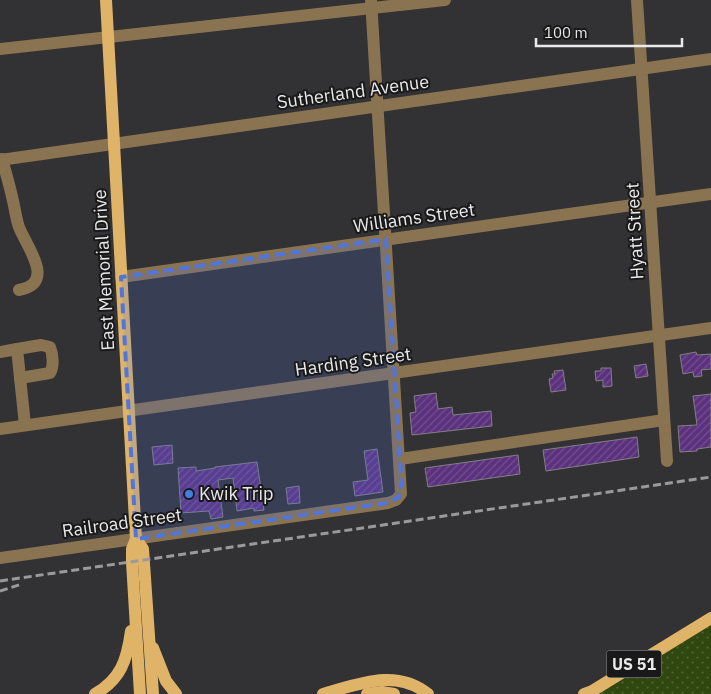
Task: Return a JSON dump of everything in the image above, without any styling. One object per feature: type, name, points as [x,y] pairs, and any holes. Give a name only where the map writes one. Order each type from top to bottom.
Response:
[{"type":"main road","name":"East Memorial Drive","points":[[106,0],[136,539]]},
{"type":"main road","points":[[136,539],[132,549],[140,694]]},
{"type":"main road","points":[[136,539],[143,549],[153,694]]},
{"type":"main road","points":[[95,694],[110,683],[119,673],[127,652],[135,612]]},
{"type":"main road","name":"US 51","points":[[584,694],[592,691],[711,618]]},
{"type":"main road","points":[[148,633],[166,680],[176,694]]},
{"type":"main road","name":"US 51","points":[[592,694],[685,633]]},
{"type":"main road","points":[[323,694],[364,683],[398,680],[411,683],[428,694]]},
{"type":"main road","points":[[367,694],[382,692],[394,694]]},
{"type":"street","points":[[0,49],[371,4],[445,0]]},
{"type":"street","name":"Hyatt Street","points":[[638,0],[667,461]]},
{"type":"street","points":[[371,4],[400,459],[664,420]]},
{"type":"street","name":"Sutherland Avenue","points":[[1,159],[711,60]]},
{"type":"street","points":[[1,159],[18,226],[32,251],[37,267],[37,275],[30,287],[19,290]]},
{"type":"street","name":"Williams Street","points":[[121,277],[711,194]]},
{"type":"street","name":"Harding Street","points":[[0,429],[711,328]]},
{"type":"street","points":[[0,352],[41,345],[50,347],[52,351],[52,369],[50,373],[20,378]]},
{"type":"street","points":[[17,349],[25,425]]},
{"type":"street","name":"Railroad Street","points":[[0,558],[388,503],[396,500],[402,491],[400,459]]},
{"type":"highlighted area","points":[[386,239],[402,487],[399,497],[388,503],[136,539],[121,277]]},
{"type":"green space","points":[[711,618],[711,694],[593,694]]},
{"type":"building","points":[[696,352],[697,355],[711,354],[711,369],[701,370],[702,376],[694,377],[693,372],[683,374],[680,355]]},
{"type":"building","points":[[646,364],[648,376],[636,378],[634,366]]},
{"type":"building","points":[[601,368],[611,368],[612,386],[603,387],[603,380],[596,381],[595,371],[601,371]]},
{"type":"building","points":[[563,370],[566,390],[551,392],[549,379],[553,378],[552,374],[555,374],[554,371]]},
{"type":"building","points":[[436,393],[438,409],[452,407],[453,415],[491,411],[492,426],[412,435],[410,413],[416,412],[414,396]]},
{"type":"building","points":[[711,394],[711,447],[697,449],[697,451],[680,452],[678,426],[697,425],[693,396]]},
{"type":"building","points":[[637,437],[639,457],[546,471],[543,450]]},
{"type":"building","name":"Kwik Trip","points":[[172,445],[173,463],[154,465],[152,447]]},
{"type":"building","points":[[377,449],[383,492],[355,496],[353,482],[368,480],[364,451]]},
{"type":"building","points":[[518,455],[520,474],[428,487],[425,468]]},
{"type":"building","points":[[257,462],[264,510],[254,511],[254,508],[237,511],[233,478],[218,480],[223,517],[211,519],[209,511],[181,513],[178,468],[196,467],[196,471]]},
{"type":"building","points":[[299,486],[300,503],[288,504],[286,488]]},
{"type":"railway","points":[[0,581],[711,477]]},
{"type":"railway","points":[[0,591],[22,584]]},
{"type":"place","name":"Kwik Trip","points":[[189,494]]}]
